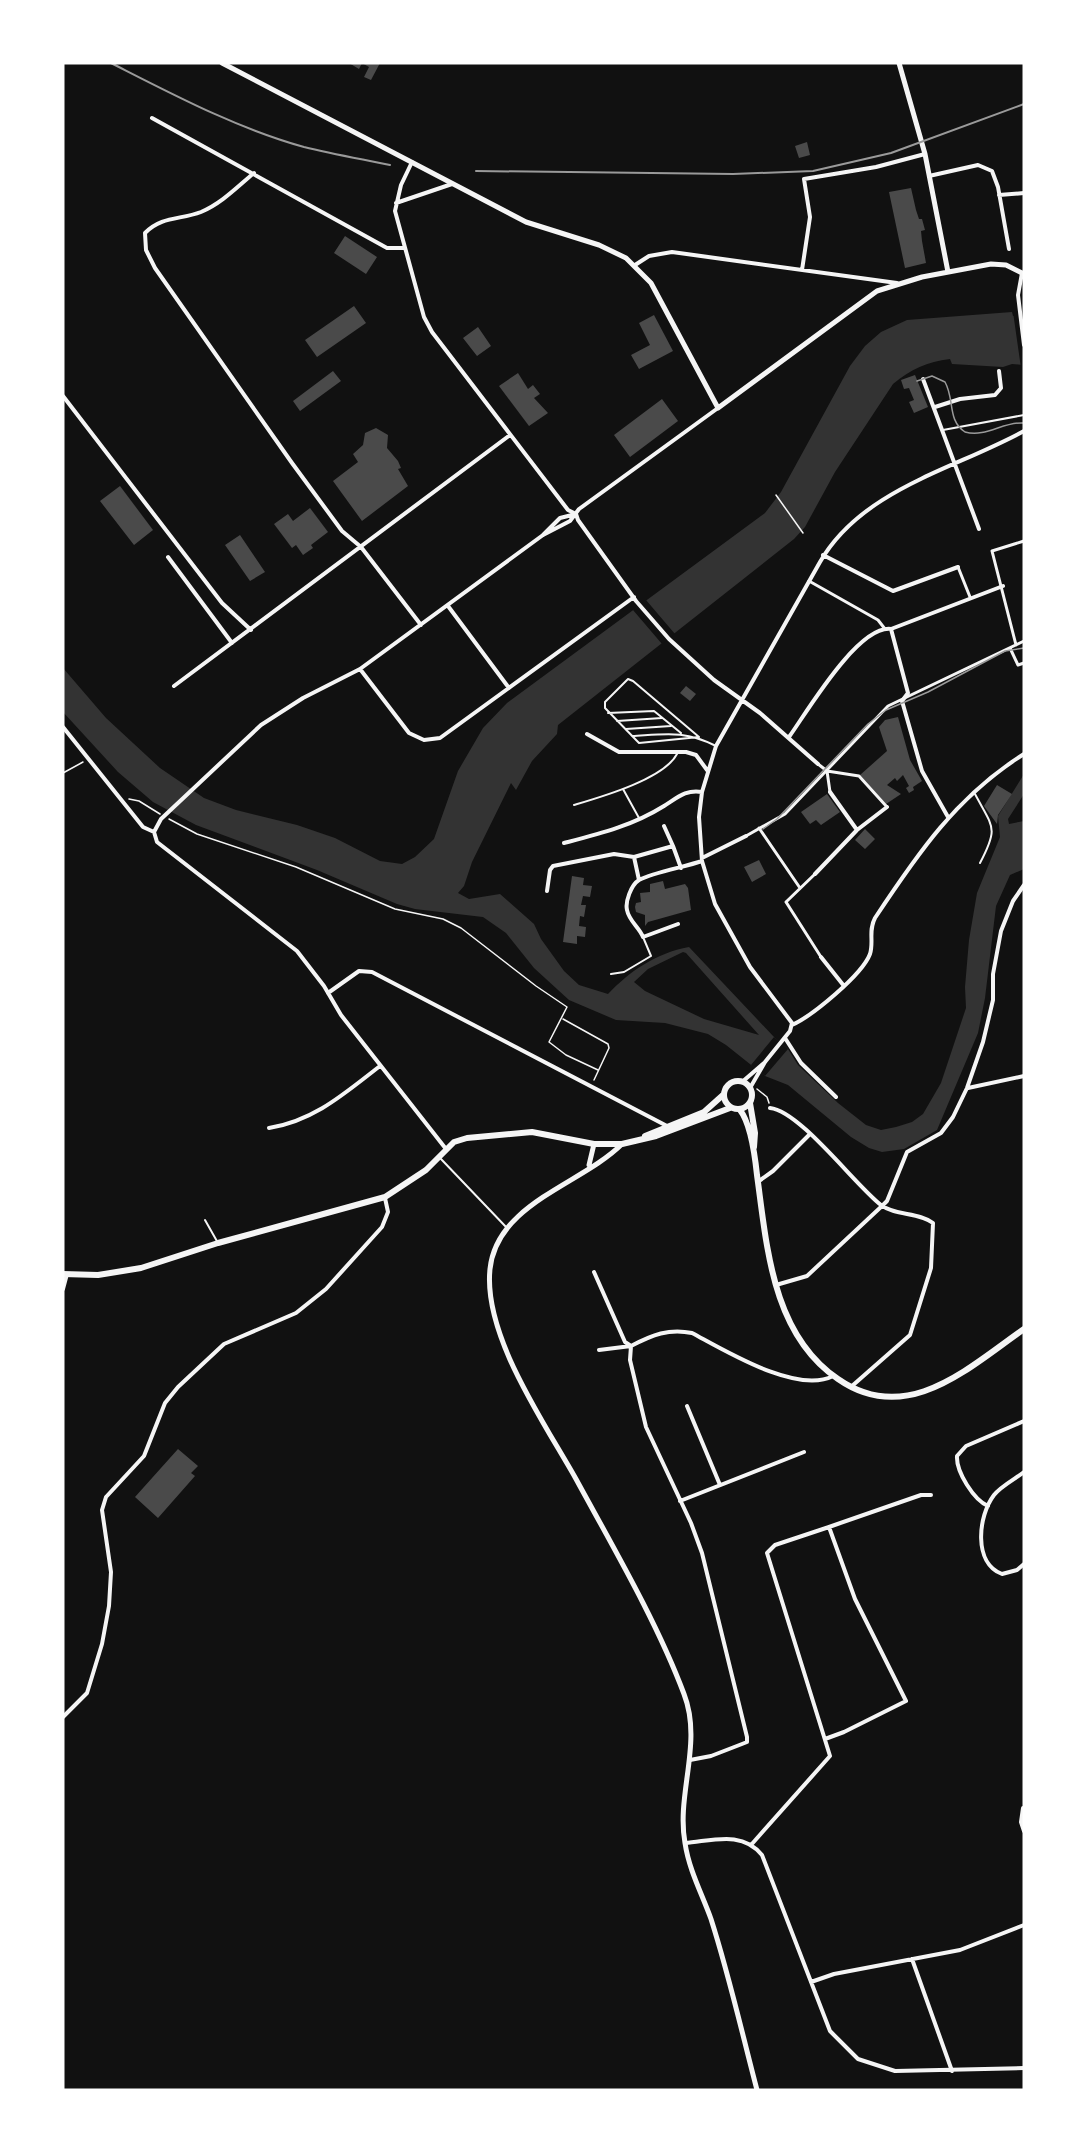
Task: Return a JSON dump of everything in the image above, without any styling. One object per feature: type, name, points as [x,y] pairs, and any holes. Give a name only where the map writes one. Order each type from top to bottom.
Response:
[{"type":"main road","points":[[222,63],[526,222],[599,245],[635,265],[651,283],[718,408],[867,297],[897,283],[991,264],[1023,273]]},
{"type":"main road","points":[[899,63],[925,154],[948,272]]},
{"type":"main road","points":[[641,1139],[704,1112],[723,1095],[730,1084],[742,1082],[750,1088],[755,1133],[754,1150]]},
{"type":"main road","points":[[723,1095],[730,1108]]},
{"type":"main road","points":[[65,1274],[98,1275],[123,1272],[385,1197],[414,1180],[446,1149],[467,1138],[518,1132],[547,1134],[594,1144],[622,1144],[730,1108],[740,1110],[750,1103]]},
{"type":"main road","points":[[740,1110],[754,1150],[776,1285],[791,1326],[813,1358],[833,1376],[851,1388],[869,1395],[893,1398],[930,1390],[953,1378],[1024,1329]]},
{"type":"main road","points":[[586,1168],[592,1160],[594,1144]]},
{"type":"main road","points":[[622,1144],[613,1153],[586,1168],[520,1215],[507,1228],[496,1246],[490,1268],[492,1308],[517,1372],[619,1559],[678,1679],[690,1714],[690,1760],[684,1814],[685,1843],[719,1948],[758,2090]]},
{"type":"street","points":[[152,118],[387,248],[404,248]]},
{"type":"street","points":[[802,270],[810,217],[804,179],[876,167],[925,154]]},
{"type":"street","points":[[412,162],[401,185],[396,203],[396,220],[427,322],[510,435],[568,510],[576,514],[639,605],[669,639],[714,680],[789,737],[827,771],[860,776],[887,807],[857,830],[786,902],[821,957],[844,986]]},
{"type":"street","points":[[928,176],[978,165],[986,167],[995,176],[1008,249]]},
{"type":"street","points":[[254,173],[219,203],[198,213],[169,218],[154,224],[145,233],[146,250],[155,268],[292,464],[342,531],[361,547],[420,625]]},
{"type":"street","points":[[396,203],[454,183]]},
{"type":"street","points":[[999,195],[1024,193]]},
{"type":"street","points":[[635,265],[649,256],[672,252],[897,283]]},
{"type":"street","points":[[1023,273],[1019,282],[1019,311],[1024,345]]},
{"type":"street","points":[[935,407],[960,399],[995,395],[1000,388],[999,371]]},
{"type":"street","points":[[923,379],[980,529]]},
{"type":"street","points":[[63,396],[222,603],[251,630]]},
{"type":"street","points":[[543,535],[556,530],[579,509],[718,408]]},
{"type":"street","points":[[791,1026],[790,1020],[765,988],[727,929],[710,892],[702,860],[699,817],[707,770],[716,746],[823,555],[836,540],[886,496],[1024,431]]},
{"type":"street","points":[[174,686],[510,435]]},
{"type":"street","points":[[446,1149],[341,1015],[310,967],[283,937],[173,856],[157,842],[154,832],[161,819],[248,736],[284,710],[360,669],[543,535],[560,518],[576,514]]},
{"type":"street","points":[[1016,645],[1003,586],[992,551],[1024,540]]},
{"type":"street","points":[[823,555],[893,591],[958,567],[970,597]]},
{"type":"street","points":[[168,557],[233,643]]},
{"type":"street","points":[[809,581],[875,617],[885,628]]},
{"type":"street","points":[[789,737],[849,653],[866,637],[885,628],[891,628],[1003,586]]},
{"type":"street","points":[[360,669],[409,733],[424,740],[446,734],[634,597]]},
{"type":"street","points":[[448,606],[509,688]]},
{"type":"street","points":[[891,628],[907,682],[908,693],[902,701]]},
{"type":"street","points":[[639,880],[702,860],[785,814],[888,706],[1024,641]]},
{"type":"street","points":[[1010,648],[1018,665],[1024,663]]},
{"type":"street","points":[[902,701],[922,771],[948,817]]},
{"type":"street","points":[[63,727],[143,827],[154,832]]},
{"type":"street","points":[[587,734],[620,752],[678,752],[696,755],[707,770]]},
{"type":"street","points":[[750,1088],[765,1062],[785,1038],[791,1026],[844,986],[870,953],[870,928],[875,918],[948,817],[973,792],[1024,754]]},
{"type":"street","points":[[827,771],[830,792],[857,830]]},
{"type":"street","points":[[564,843],[608,833],[640,819],[686,792],[702,792]]},
{"type":"street","points":[[664,826],[681,868]]},
{"type":"street","points":[[759,828],[800,888]]},
{"type":"street","points":[[547,891],[550,870],[557,864],[614,854],[634,857],[673,846]]},
{"type":"street","points":[[634,857],[639,880],[626,903],[632,921],[639,926],[643,937],[678,924]]},
{"type":"street","points":[[776,1285],[807,1276],[882,1206],[887,1201],[907,1152],[941,1133],[952,1117],[968,1088],[983,1042],[993,1000],[993,974],[1001,932],[1013,901],[1024,885]]},
{"type":"street","points":[[328,993],[359,971],[366,970],[667,1126]]},
{"type":"street","points":[[785,1038],[801,1063],[836,1097]]},
{"type":"street","points":[[742,1082],[755,1068],[765,1062]]},
{"type":"street","points":[[269,1128],[290,1125],[313,1116],[380,1065]]},
{"type":"street","points":[[968,1088],[1024,1076]]},
{"type":"street","points":[[770,1108],[778,1109],[809,1134],[882,1206],[933,1223],[931,1268],[910,1335],[851,1388]]},
{"type":"street","points":[[758,1181],[773,1171],[809,1134]]},
{"type":"street","points":[[63,1717],[87,1693],[102,1644],[111,1572],[102,1510],[106,1497],[144,1456],[165,1403],[177,1387],[224,1344],[296,1313],[326,1289],[382,1227],[388,1212],[385,1197]]},
{"type":"street","points":[[594,1272],[625,1342],[631,1346]]},
{"type":"street","points":[[63,1290],[65,1274]]},
{"type":"street","points":[[599,1350],[631,1346],[659,1333],[683,1331],[692,1333],[775,1374],[817,1379],[833,1376]]},
{"type":"street","points":[[631,1346],[630,1360],[646,1427],[702,1553],[747,1737],[747,1742],[711,1756],[690,1760]]},
{"type":"street","points":[[687,1406],[720,1485]]},
{"type":"street","points":[[988,1506],[976,1497],[958,1467],[957,1456],[966,1446],[1024,1421]]},
{"type":"street","points":[[680,1501],[804,1452]]},
{"type":"street","points":[[1024,1472],[996,1493],[988,1506],[981,1536],[986,1561],[1002,1574],[1017,1570],[1024,1564]]},
{"type":"street","points":[[752,1845],[828,1760],[829,1750],[767,1552],[775,1545],[921,1495],[931,1495]]},
{"type":"street","points":[[825,1739],[906,1701],[855,1599],[829,1527]]},
{"type":"street","points":[[1023,1808],[1021,1822],[1024,1831]]},
{"type":"street","points":[[685,1843],[728,1838],[752,1845],[764,1860],[830,2031],[858,2059],[895,2071],[1024,2068]]},
{"type":"street","points":[[811,1982],[834,1974],[960,1950],[1024,1925]]},
{"type":"street","points":[[912,1959],[952,2071]]},
{"type":"lane","points":[[944,430],[1024,415]]},
{"type":"lane","points":[[699,737],[639,743],[608,712],[605,702],[628,679],[699,737],[716,746]]},
{"type":"lane","points":[[608,712],[654,711],[681,733]]},
{"type":"lane","points":[[616,721],[662,718]]},
{"type":"lane","points":[[625,729],[671,726]]},
{"type":"lane","points":[[632,736],[681,733],[699,737]]},
{"type":"lane","points":[[574,805],[623,789],[673,761],[678,752]]},
{"type":"lane","points":[[623,789],[640,819]]},
{"type":"lane","points":[[973,792],[993,828],[993,836],[980,863]]},
{"type":"lane","points":[[611,974],[624,972],[651,956],[643,937]]},
{"type":"lane","points":[[439,1156],[507,1228]]},
{"type":"lane","points":[[205,1220],[218,1243]]},
{"type":"path","points":[[776,495],[803,533]]},
{"type":"path","points":[[63,773],[89,759]]},
{"type":"path","points":[[122,800],[139,801],[197,834],[296,867],[380,903],[443,919],[461,928],[536,986],[567,1006],[549,1042],[566,1054],[598,1070]]},
{"type":"path","points":[[562,1019],[608,1044],[609,1048],[591,1086]]},
{"type":"path","points":[[756,1083],[757,1090],[767,1097],[770,1108]]},
{"type":"shaded area","points":[[1012,312],[1013,316],[1024,315],[1023,365],[1012,364],[1003,367],[952,364],[950,359],[920,367],[893,384],[835,472],[805,527],[794,539],[558,725],[557,734],[532,761],[516,790],[511,783],[472,862],[464,886],[458,893],[469,899],[500,894],[534,924],[541,939],[564,971],[579,985],[608,994],[644,964],[689,947],[788,1049],[798,1065],[838,1103],[866,1125],[881,1130],[896,1127],[912,1122],[923,1114],[941,1083],[966,1008],[965,987],[969,940],[977,893],[1000,837],[998,816],[1024,774],[1024,794],[1008,819],[1009,824],[1024,821],[1024,869],[1010,875],[996,906],[985,998],[978,1033],[937,1130],[904,1149],[882,1152],[869,1148],[851,1137],[788,1085],[765,1076],[726,1045],[708,1034],[665,1023],[616,1020],[569,1000],[534,968],[506,933],[483,917],[415,909],[397,904],[317,870],[196,825],[153,802],[118,772],[63,712],[63,668],[106,718],[160,768],[204,798],[236,810],[297,825],[335,838],[380,861],[402,864],[415,857],[434,839],[458,771],[483,728],[507,703],[765,513],[781,492],[850,366],[865,346],[881,332],[907,320]],"holes":[[[683,952],[759,1035],[704,1019],[645,991],[634,982],[648,969]]]},
{"type":"pier","points":[[1013,312],[1024,312],[1024,368],[1021,368]]},
{"type":"pier","points":[[646,600],[675,634],[662,644],[633,610]]},
{"type":"pier","points":[[774,1037],[788,1049],[765,1076],[751,1065]]},
{"type":"building","points":[[349,63],[362,63],[359,69]]},
{"type":"building","points":[[362,63],[380,63],[371,80],[364,77],[369,67]]},
{"type":"building","points":[[807,142],[810,155],[799,158],[795,146]]},
{"type":"building","points":[[911,188],[919,219],[922,219],[925,230],[921,231],[926,263],[905,268],[889,192]]},
{"type":"building","points":[[345,236],[377,257],[366,274],[334,253]]},
{"type":"building","points":[[354,306],[366,323],[317,357],[305,340]]},
{"type":"building","points":[[654,315],[673,351],[639,369],[631,355],[650,345],[639,323]]},
{"type":"building","points":[[478,327],[491,346],[477,356],[463,338]]},
{"type":"building","points":[[333,371],[341,381],[300,411],[293,401]]},
{"type":"building","points":[[518,373],[528,389],[533,385],[540,394],[534,398],[548,413],[529,426],[499,386]]},
{"type":"building","points":[[915,375],[928,407],[914,413],[909,402],[914,400],[909,388],[904,389],[901,380]]},
{"type":"building","points":[[662,399],[678,421],[630,457],[614,435]]},
{"type":"building","points":[[376,428],[388,435],[387,448],[398,461],[401,468],[398,469],[408,486],[362,521],[333,481],[358,462],[353,454],[363,445],[365,433]]},
{"type":"building","points":[[120,486],[153,530],[134,545],[100,501]]},
{"type":"building","points":[[310,508],[328,532],[311,545],[313,548],[303,555],[296,545],[292,548],[274,524],[288,514],[293,521]]},
{"type":"building","points":[[240,535],[265,572],[250,581],[225,545]]},
{"type":"building","points":[[686,686],[696,694],[690,701],[680,693]]},
{"type":"building","points":[[898,717],[910,760],[922,781],[909,793],[906,788],[909,786],[903,775],[897,781],[895,778],[887,785],[901,794],[886,804],[860,775],[887,751],[879,727],[885,720]]},
{"type":"building","points":[[997,785],[1012,794],[998,815],[997,824],[984,806]]},
{"type":"building","points":[[827,794],[840,812],[821,825],[816,820],[810,824],[801,812]]},
{"type":"building","points":[[865,829],[875,839],[865,849],[855,840]]},
{"type":"building","points":[[759,860],[766,874],[752,882],[744,867]]},
{"type":"building","points":[[572,876],[584,878],[583,885],[592,886],[590,897],[583,896],[581,905],[586,905],[584,917],[580,916],[579,926],[586,927],[585,937],[577,936],[577,944],[563,942]]},
{"type":"building","points":[[663,881],[665,889],[685,884],[688,888],[691,910],[648,922],[645,926],[645,915],[636,912],[635,907],[636,903],[641,902],[640,893],[650,892],[650,884]]},
{"type":"building","points":[[178,1449],[198,1466],[191,1473],[195,1476],[158,1518],[135,1497]]},
{"type":"tram line","points":[[917,381],[932,376],[945,382],[953,416],[965,432],[980,433],[1009,424],[1024,423]]},
{"type":"tram line","points":[[763,829],[777,819],[868,724],[886,710],[928,692],[1005,651],[1024,648]]},
{"type":"railway","points":[[111,63],[206,110],[254,130],[304,147],[390,165]]},
{"type":"railway","points":[[476,171],[733,174],[813,171],[891,153],[1024,104]]}]
